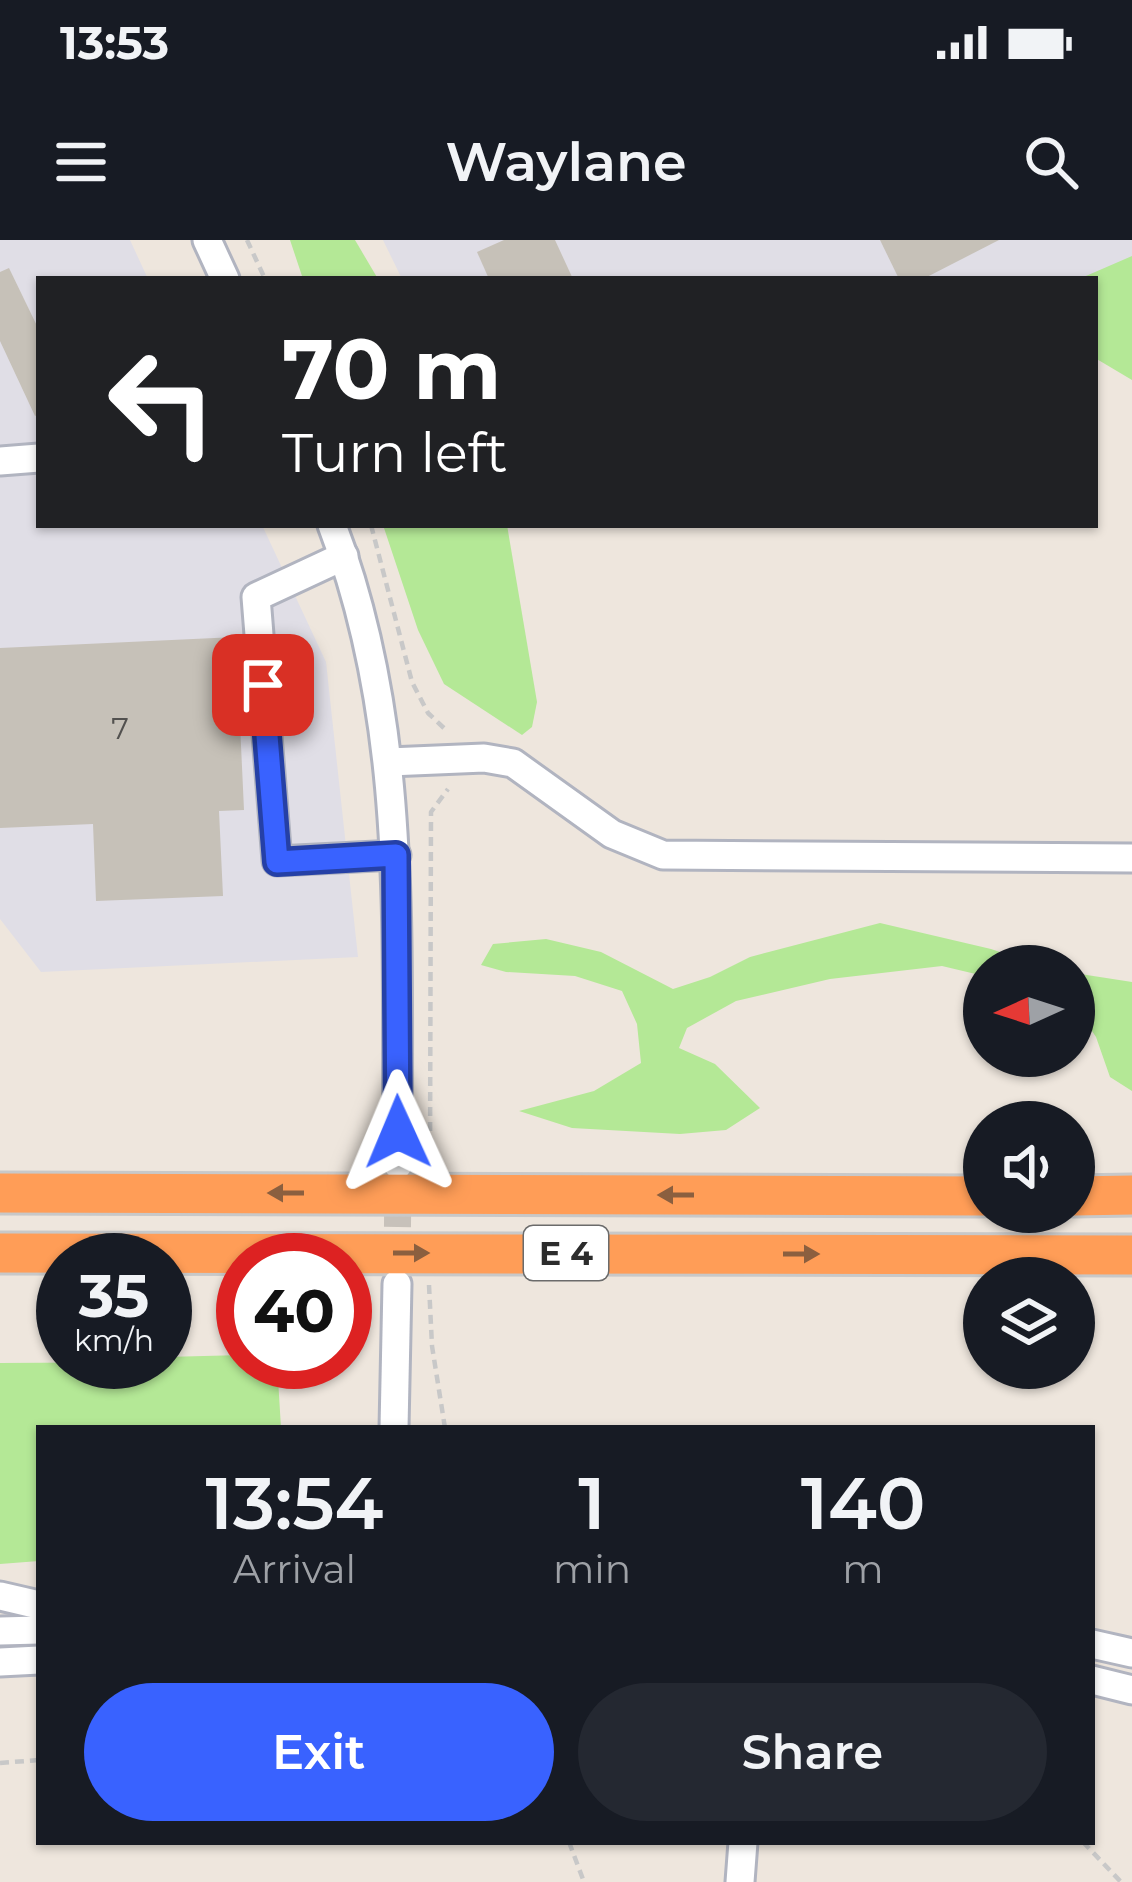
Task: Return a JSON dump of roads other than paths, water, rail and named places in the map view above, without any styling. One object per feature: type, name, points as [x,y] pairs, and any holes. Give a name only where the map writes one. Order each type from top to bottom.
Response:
[{"type":"highway","name":"E 4","points":[[0,1193],[963,1196]]},
{"type":"highway","points":[[1095,1196],[1132,1196]]},
{"type":"highway","name":"E 4","points":[[0,1253],[1132,1255]]},
{"type":"street","points":[[207,240],[224,276]]},
{"type":"street","points":[[0,461],[36,458]]},
{"type":"street","points":[[333,528],[378,684],[389,762],[396,855],[398,1165]]},
{"type":"street","points":[[344,556],[256,597],[277,862],[396,855]]},
{"type":"street","points":[[389,762],[484,758],[513,764],[612,834],[663,855],[1132,858]]},
{"type":"street","points":[[394,1425],[397,1284]]},
{"type":"street","points":[[0,1596],[36,1612]]},
{"type":"street","points":[[0,1610],[36,1613]]},
{"type":"street","points":[[0,1631],[36,1614]]},
{"type":"street","points":[[1095,1645],[1132,1653]]},
{"type":"street","points":[[0,1662],[36,1660]]},
{"type":"street","points":[[1095,1681],[1132,1690]]},
{"type":"street","points":[[740,1882],[743,1845]]},
{"type":"tunnel","points":[[397,1268],[398,1180]]}]
